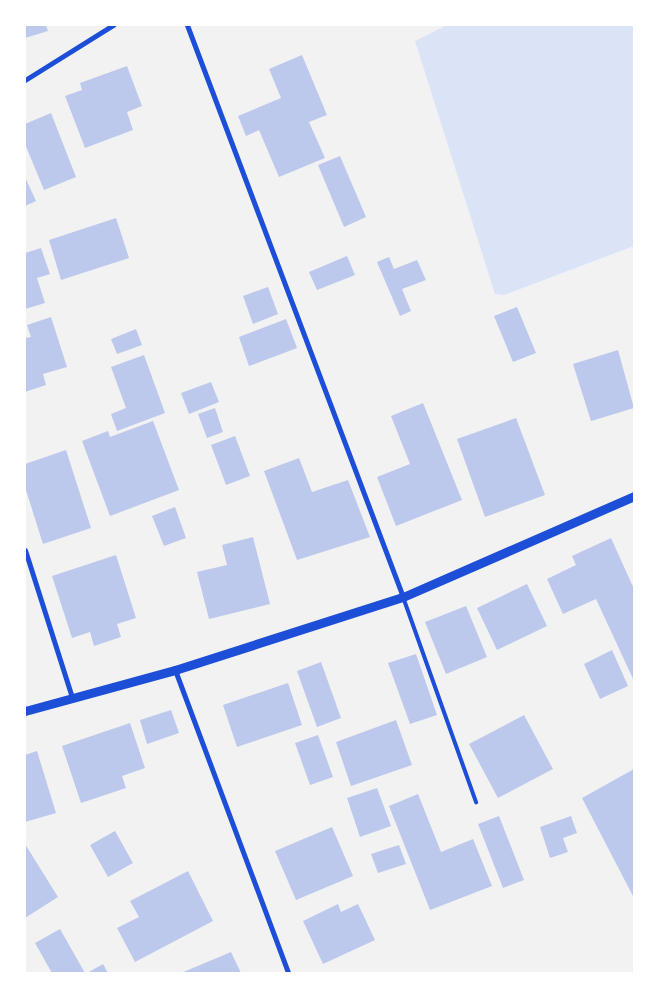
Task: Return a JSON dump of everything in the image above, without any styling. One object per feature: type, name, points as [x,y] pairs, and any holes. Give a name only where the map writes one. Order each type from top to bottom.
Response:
[{"type":"street","points":[[25,80],[113,25]]},
{"type":"street","points":[[187,25],[403,597]]},
{"type":"street","points":[[25,711],[175,670],[403,597],[634,496]]},
{"type":"street","points":[[25,550],[72,697]]},
{"type":"street","points":[[175,670],[288,973]]},
{"type":"lane","points":[[403,597],[476,802]]},
{"type":"shaded area","points":[[447,25],[634,25],[634,246],[504,295],[495,294],[415,41]]},
{"type":"building","points":[[25,25],[46,25],[48,31],[25,38]]},
{"type":"building","points":[[302,55],[327,115],[309,122],[325,158],[279,177],[259,130],[246,136],[238,116],[281,98],[269,69]]},
{"type":"building","points":[[127,66],[142,106],[127,112],[133,130],[85,148],[65,96],[82,90],[80,83]]},
{"type":"building","points":[[51,113],[76,177],[44,190],[25,144],[25,124]]},
{"type":"building","points":[[340,156],[366,217],[344,227],[318,165]]},
{"type":"building","points":[[25,177],[36,201],[25,206]]},
{"type":"building","points":[[116,218],[129,258],[61,280],[49,240]]},
{"type":"building","points":[[41,248],[50,274],[37,278],[45,303],[25,309],[25,253]]},
{"type":"building","points":[[347,256],[355,275],[317,290],[309,272]]},
{"type":"building","points":[[389,257],[394,269],[417,260],[426,280],[402,289],[411,311],[400,316],[377,262]]},
{"type":"building","points":[[268,287],[278,314],[253,324],[243,296]]},
{"type":"building","points":[[517,307],[536,353],[513,362],[494,316]]},
{"type":"building","points":[[51,317],[67,367],[43,374],[46,385],[25,392],[25,338],[31,337],[27,325]]},
{"type":"building","points":[[286,319],[297,348],[249,366],[239,337]]},
{"type":"building","points":[[136,329],[142,345],[117,354],[111,339]]},
{"type":"building","points":[[618,350],[634,408],[591,421],[573,364]]},
{"type":"building","points":[[144,355],[165,413],[117,431],[111,414],[126,408],[111,367]]},
{"type":"building","points":[[211,382],[219,402],[189,414],[181,393]]},
{"type":"building","points":[[423,403],[462,500],[396,526],[377,477],[410,464],[391,416]]},
{"type":"building","points":[[215,408],[223,432],[207,438],[198,414]]},
{"type":"building","points":[[516,418],[545,495],[485,517],[457,439]]},
{"type":"building","points":[[153,421],[179,490],[110,516],[82,441],[108,431],[110,437]]},
{"type":"building","points":[[235,436],[250,476],[226,485],[211,445]]},
{"type":"building","points":[[66,450],[91,528],[43,544],[25,487],[25,464]]},
{"type":"building","points":[[299,458],[312,492],[348,480],[370,537],[297,560],[264,471]]},
{"type":"building","points":[[175,507],[186,538],[164,546],[152,516]]},
{"type":"building","points":[[253,537],[270,604],[209,619],[197,572],[227,565],[222,545]]},
{"type":"building","points":[[611,538],[634,589],[634,681],[596,599],[563,614],[547,579],[576,565],[572,556]]},
{"type":"building","points":[[116,555],[136,618],[117,624],[121,637],[94,646],[90,632],[72,638],[52,576]]},
{"type":"building","points":[[527,584],[547,626],[497,650],[477,608]]},
{"type":"building","points":[[466,606],[487,657],[446,674],[425,622]]},
{"type":"building","points":[[612,650],[628,686],[600,699],[584,664]]},
{"type":"building","points":[[416,654],[437,715],[410,724],[388,663]]},
{"type":"building","points":[[321,662],[341,718],[317,727],[297,671]]},
{"type":"building","points":[[288,683],[302,725],[237,747],[223,705]]},
{"type":"building","points":[[171,710],[179,733],[147,744],[140,720]]},
{"type":"building","points":[[524,715],[553,769],[498,798],[469,744]]},
{"type":"building","points":[[396,720],[412,765],[351,786],[336,742]]},
{"type":"building","points":[[130,723],[145,768],[122,776],[126,788],[81,803],[62,746]]},
{"type":"building","points":[[318,735],[333,777],[310,785],[295,743]]},
{"type":"building","points":[[37,751],[56,813],[25,822],[25,755]]},
{"type":"building","points":[[634,769],[634,898],[582,798]]},
{"type":"building","points":[[377,788],[391,826],[360,837],[347,798]]},
{"type":"building","points":[[418,794],[441,852],[473,839],[492,886],[430,910],[389,806]]},
{"type":"building","points":[[499,816],[524,880],[503,888],[478,824]]},
{"type":"building","points":[[571,816],[577,833],[563,838],[568,852],[550,858],[540,827]]},
{"type":"building","points":[[332,827],[353,876],[296,900],[275,851]]},
{"type":"building","points":[[115,831],[133,863],[108,877],[90,845]]},
{"type":"building","points":[[25,844],[58,897],[25,918]]},
{"type":"building","points":[[399,845],[406,864],[378,873],[371,854]]},
{"type":"building","points":[[188,871],[213,921],[135,962],[117,928],[139,917],[130,901]]},
{"type":"building","points":[[338,904],[341,912],[358,904],[375,940],[323,964],[303,921]]},
{"type":"building","points":[[60,929],[85,973],[52,973],[35,943]]},
{"type":"building","points":[[231,952],[241,973],[181,973]]},
{"type":"building","points":[[103,964],[108,973],[87,973]]}]
